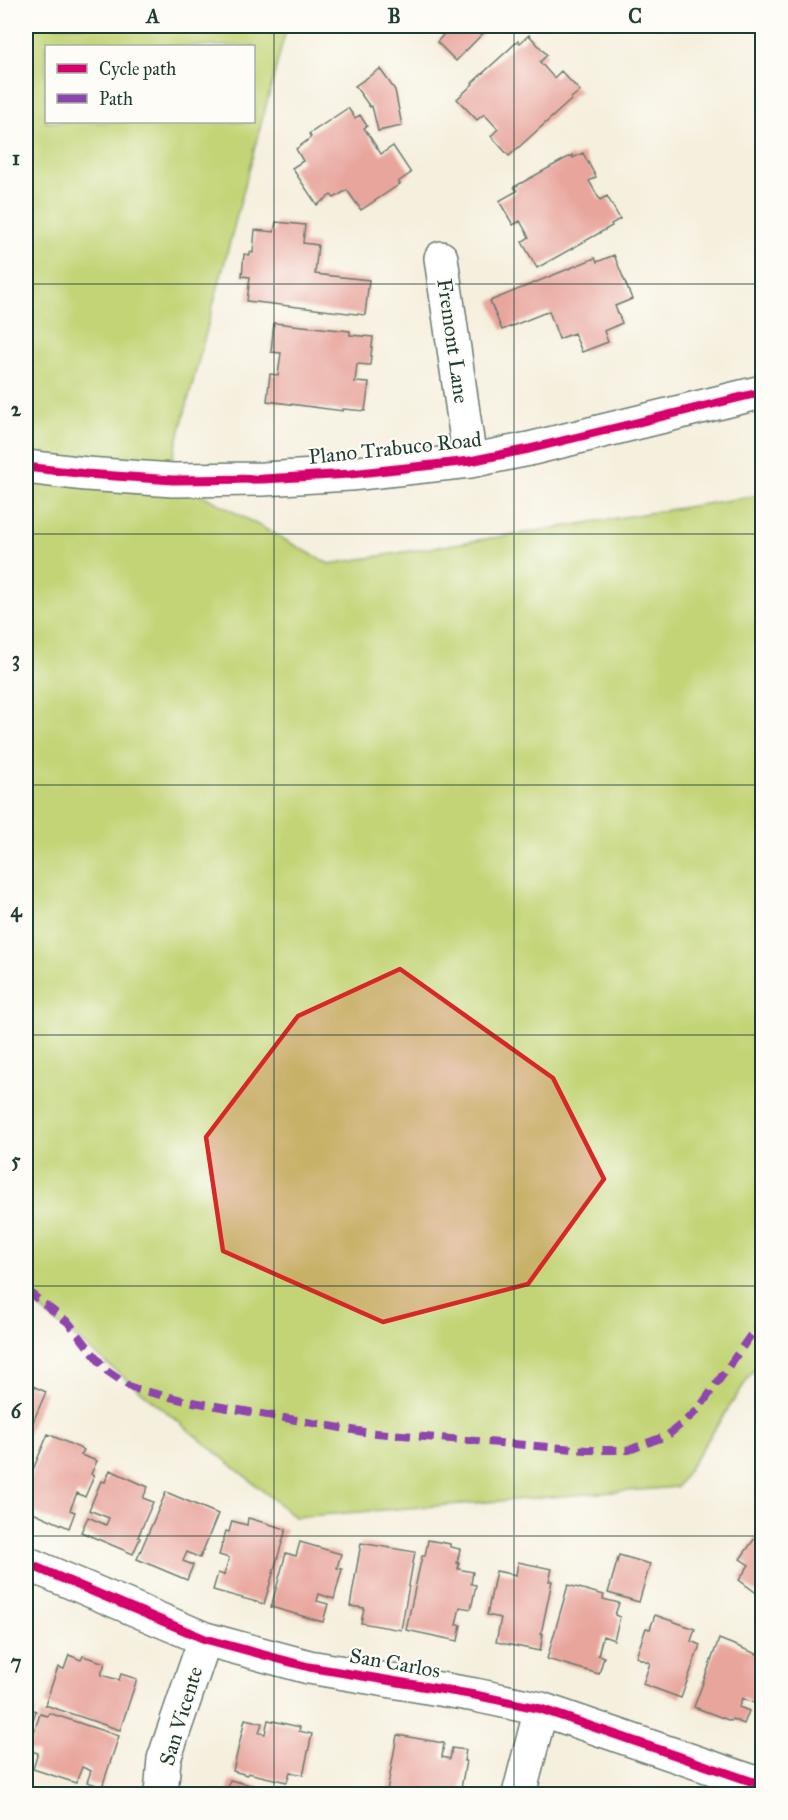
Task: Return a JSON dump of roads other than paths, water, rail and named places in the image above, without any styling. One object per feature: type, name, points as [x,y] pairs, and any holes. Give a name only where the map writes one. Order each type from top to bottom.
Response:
[{"type":"street","name":"Fremont Lane","points":[[441,258],[470,461]]},
{"type":"street","name":"Plano Trabuco Road","points":[[26,467],[173,480],[350,474],[470,461],[762,392]]},
{"type":"street","name":"San Carlos","points":[[26,1563],[205,1639],[309,1667],[475,1695],[542,1709],[762,1785]]},
{"type":"street","name":"San Vicente","points":[[160,1794],[164,1759],[205,1639]]},
{"type":"street","points":[[519,1794],[542,1709]]}]
